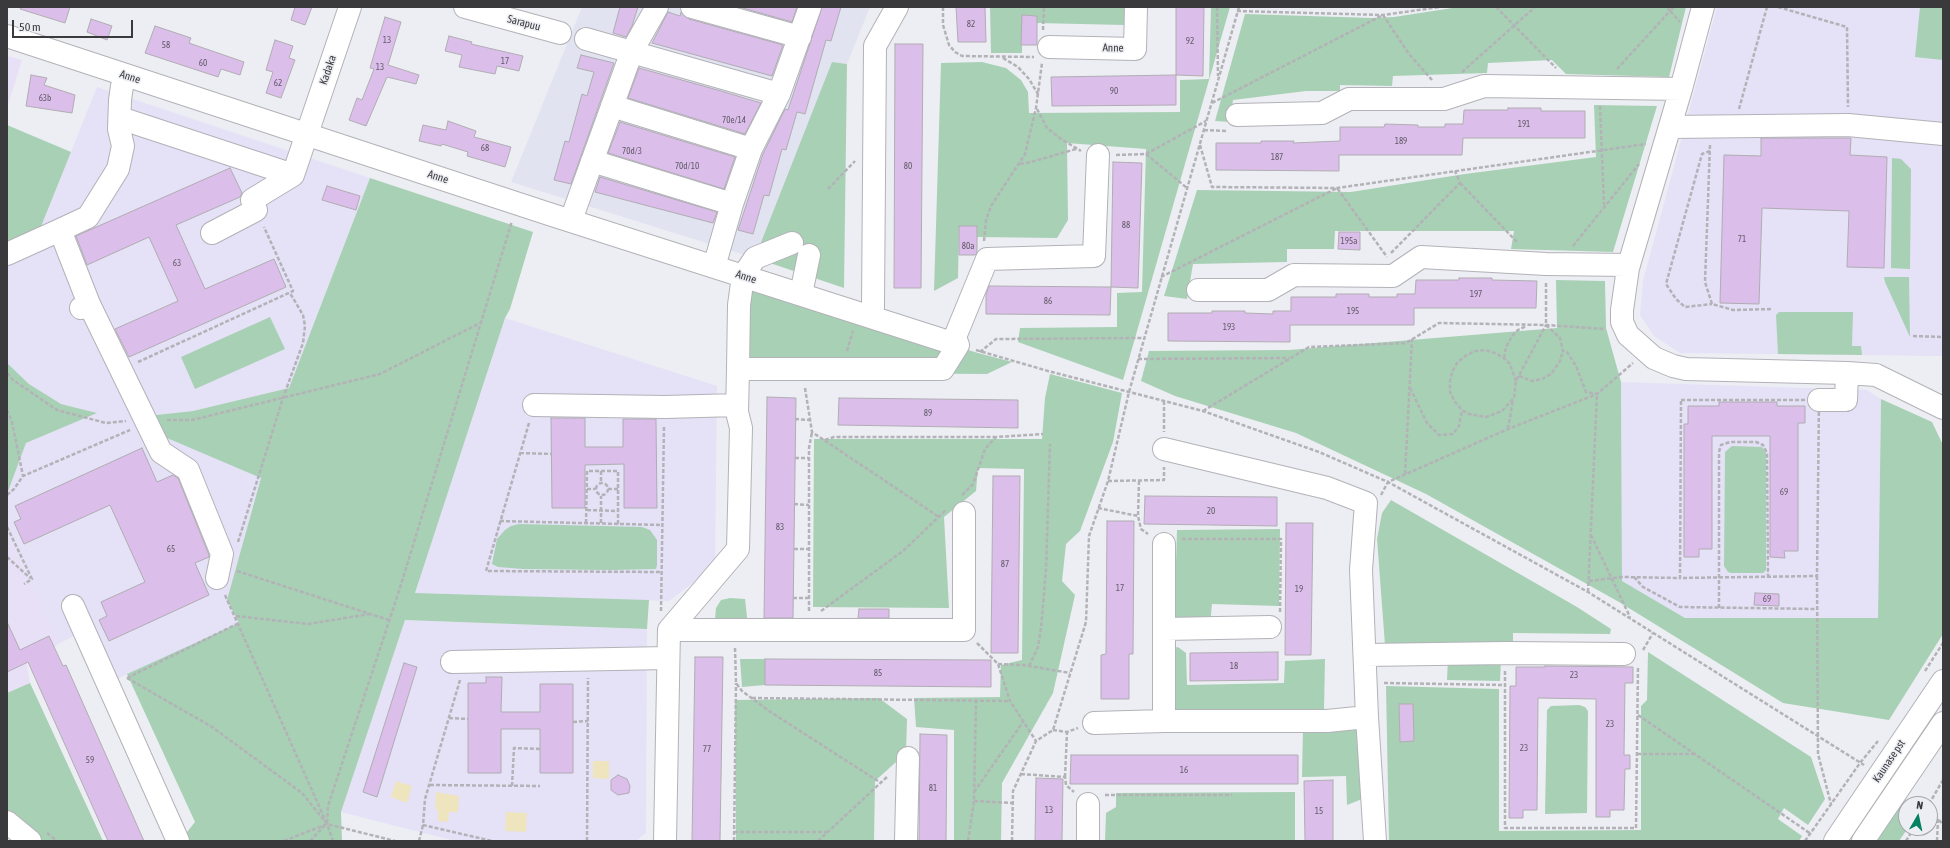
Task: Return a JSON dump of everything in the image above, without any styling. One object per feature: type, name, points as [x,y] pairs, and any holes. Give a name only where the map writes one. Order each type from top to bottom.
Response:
[{"type":"street","name":"Kadaka","points":[[293,175],[350,7]]},
{"type":"street","name":"Sarapuu","points":[[465,7],[560,33]]},
{"type":"street","points":[[571,220],[632,51],[657,7]]},
{"type":"street","points":[[692,7],[800,37]]},
{"type":"street","points":[[714,267],[732,204],[751,149],[779,94],[810,7]]},
{"type":"street","points":[[862,323],[873,307],[875,46],[897,7]]},
{"type":"street","name":"Anne","points":[[1043,49],[1135,49],[1136,7]]},
{"type":"street","points":[[1704,7],[1629,265],[1623,298],[1622,322],[1628,335],[1644,351],[1663,362],[1686,369],[1876,375],[1943,408]]},
{"type":"street","name":"Anne","points":[[7,36],[800,294],[862,323],[958,345]]},
{"type":"street","points":[[586,39],[779,94]]},
{"type":"street","points":[[7,254],[88,217],[118,169],[124,146],[119,129],[122,86],[127,76]]},
{"type":"street","points":[[1237,115],[1322,113],[1349,100],[1444,99],[1484,86],[1681,89]]},
{"type":"street","points":[[612,106],[751,149]]},
{"type":"street","points":[[120,118],[293,175]]},
{"type":"street","points":[[1670,127],[1848,126],[1943,134]]},
{"type":"street","points":[[738,369],[942,369],[958,345],[955,337],[988,259],[1094,256],[1098,155]]},
{"type":"street","points":[[592,161],[732,204]]},
{"type":"street","points":[[212,233],[256,210],[252,200],[293,175]]},
{"type":"street","points":[[60,230],[85,306],[121,369],[161,452],[188,470],[222,554],[218,571]]},
{"type":"street","points":[[665,841],[668,658],[665,622],[738,549],[741,428],[737,405],[739,305],[743,276],[755,258],[801,249],[800,294]]},
{"type":"street","points":[[1198,290],[1268,290],[1294,275],[1390,267],[1421,257],[1629,265]]},
{"type":"street","points":[[1819,400],[1846,400],[1846,373]]},
{"type":"street","points":[[534,405],[664,407],[737,405]]},
{"type":"street","points":[[1164,449],[1326,488],[1366,503],[1361,570],[1375,841]]},
{"type":"street","points":[[665,622],[734,630],[802,625],[964,630],[957,507]]},
{"type":"street","points":[[1164,721],[1165,629],[1172,542]]},
{"type":"street","points":[[73,606],[178,841]]},
{"type":"street","points":[[1165,629],[1270,627]]},
{"type":"street","points":[[1365,655],[1506,653],[1624,654]]},
{"type":"street","points":[[458,662],[668,658]]},
{"type":"street","name":"Kaunase pst","points":[[1835,841],[1943,681]]},
{"type":"street","points":[[1094,723],[1164,721],[1326,721],[1368,717]]},
{"type":"street","points":[[1863,841],[1943,723]]},
{"type":"street","points":[[1904,781],[1931,761],[1943,743]]},
{"type":"street","points":[[906,841],[908,758]]},
{"type":"street","points":[[1815,837],[1850,797],[1876,782]]},
{"type":"street","points":[[1088,841],[1095,800]]},
{"type":"street","points":[[7,822],[30,841]]},
{"type":"path","points":[[943,7],[943,25],[949,45],[955,52],[962,56],[1003,57],[1043,49]]},
{"type":"path","points":[[985,265],[984,241],[986,220],[991,206],[1026,154],[1038,94],[1043,49],[1044,7]]},
{"type":"path","points":[[1217,7],[1218,81]]},
{"type":"path","points":[[1012,841],[1013,791],[1036,742],[1053,730],[1086,622],[1089,536],[1108,481],[1138,359],[1188,188],[1238,7]]},
{"type":"path","points":[[1237,11],[1382,15],[1440,7]]},
{"type":"path","points":[[1496,7],[1560,71]]},
{"type":"path","points":[[1458,76],[1535,7]]},
{"type":"path","points":[[1667,7],[1681,22]]},
{"type":"path","points":[[1604,205],[1600,88],[1674,7]]},
{"type":"path","points":[[1734,126],[1768,7]]},
{"type":"path","points":[[1778,7],[1847,27],[1848,126]]},
{"type":"path","points":[[1212,103],[1382,15]]},
{"type":"path","points":[[1382,15],[1409,54],[1436,85]]},
{"type":"path","points":[[1003,57],[1018,67],[1029,78],[1038,94]]},
{"type":"path","points":[[1036,108],[1047,128],[1076,149],[1098,155],[1146,154],[1207,121]]},
{"type":"path","points":[[1711,127],[1705,282],[1712,304]]},
{"type":"path","points":[[1200,144],[1212,187],[1337,188],[1647,144]]},
{"type":"path","points":[[1020,164],[1076,149]]},
{"type":"path","points":[[1710,151],[1702,154],[1666,284],[1676,300],[1685,307],[1712,304],[1733,310],[1772,309]]},
{"type":"path","points":[[1146,154],[1188,188]]},
{"type":"path","points":[[828,189],[855,161],[874,158]]},
{"type":"path","points":[[1516,381],[1546,325],[1547,263],[1604,205],[1643,159]]},
{"type":"path","points":[[1455,171],[1460,183],[1547,263]]},
{"type":"path","points":[[1337,188],[1390,267],[1460,183]]},
{"type":"path","points":[[1161,277],[1337,188]]},
{"type":"path","points":[[310,841],[327,824],[328,806],[389,620],[517,203]]},
{"type":"path","points":[[121,369],[293,291],[256,210]]},
{"type":"path","points":[[237,546],[283,398],[303,343],[305,326],[303,315],[290,293]]},
{"type":"path","points":[[7,373],[13,380],[57,410],[106,423],[146,420],[192,420],[380,374],[480,322]]},
{"type":"path","points":[[841,369],[862,323]]},
{"type":"path","points":[[1203,411],[1308,347],[1406,343],[1439,323],[1546,325],[1611,329]]},
{"type":"path","points":[[1504,358],[1506,347],[1512,336],[1518,330],[1527,325]]},
{"type":"path","points":[[1519,376],[1532,381],[1542,379],[1551,374],[1560,362],[1563,351],[1560,338],[1546,325]]},
{"type":"path","points":[[1913,336],[1943,337]]},
{"type":"path","points":[[980,352],[996,339],[1144,338]]},
{"type":"path","points":[[1405,474],[1412,339]]},
{"type":"path","points":[[958,345],[1062,375],[1203,411],[1319,452],[1388,482],[1588,592],[1860,763],[1876,782]]},
{"type":"path","points":[[1508,429],[1514,398],[1516,381],[1512,368],[1504,358],[1485,350],[1475,351],[1465,356],[1457,363],[1452,372],[1450,392],[1455,402],[1462,410],[1477,417],[1486,417],[1502,411],[1514,398]]},
{"type":"path","points":[[1563,351],[1567,352],[1576,366],[1586,392],[1597,394]]},
{"type":"path","points":[[1388,482],[1508,429],[1597,394],[1644,351]]},
{"type":"path","points":[[1138,359],[1290,358]]},
{"type":"path","points":[[802,625],[809,598],[809,458],[812,432],[803,369]]},
{"type":"path","points":[[1410,387],[1427,423],[1439,435],[1453,434],[1459,426],[1462,410]]},
{"type":"path","points":[[1588,592],[1597,394]]},
{"type":"path","points":[[1680,578],[1681,400],[1819,400],[1817,576],[1818,754],[1831,804]]},
{"type":"path","points":[[534,405],[486,571],[661,572]]},
{"type":"path","points":[[664,407],[661,572],[665,622]]},
{"type":"path","points":[[7,410],[12,422],[24,476]]},
{"type":"path","points":[[796,419],[810,420]]},
{"type":"path","points":[[7,495],[14,489],[24,476],[125,433],[146,420]]},
{"type":"path","points":[[812,432],[939,517]]},
{"type":"path","points":[[824,440],[834,437],[996,437],[1043,434]]},
{"type":"path","points":[[802,625],[903,551],[939,517],[957,507],[973,484],[985,449],[996,437]]},
{"type":"path","points":[[1719,608],[1719,452],[1721,446],[1730,442],[1756,442],[1764,445],[1767,453],[1768,577]]},
{"type":"path","points":[[1029,666],[1038,647],[1041,628],[1046,570],[1050,444]]},
{"type":"path","points":[[520,453],[552,454]]},
{"type":"path","points":[[795,458],[809,458]]},
{"type":"path","points":[[586,523],[587,471],[618,471],[618,524]]},
{"type":"path","points":[[601,471],[601,483]]},
{"type":"path","points":[[1139,481],[1138,516],[1141,529],[1172,542],[1281,539],[1280,627],[1270,627]]},
{"type":"path","points":[[601,483],[596,486],[597,494],[601,496]]},
{"type":"path","points":[[601,483],[606,485],[608,489]]},
{"type":"path","points":[[587,489],[596,489]]},
{"type":"path","points":[[608,489],[618,489]]},
{"type":"path","points":[[601,496],[605,494],[608,489]]},
{"type":"path","points":[[601,496],[601,523]]},
{"type":"path","points":[[794,504],[809,505]]},
{"type":"path","points":[[1098,508],[1138,516]]},
{"type":"path","points":[[587,510],[618,511]]},
{"type":"path","points":[[500,521],[662,525]]},
{"type":"path","points":[[7,527],[32,580]]},
{"type":"path","points":[[1591,535],[1631,619]]},
{"type":"path","points":[[794,549],[809,549]]},
{"type":"path","points":[[7,556],[32,580]]},
{"type":"path","points":[[218,571],[389,620]]},
{"type":"path","points":[[218,571],[235,616],[327,824],[333,841]]},
{"type":"path","points":[[1589,581],[1634,577],[1680,578],[1817,576]]},
{"type":"path","points":[[1634,577],[1643,587],[1680,607],[1817,609]]},
{"type":"path","points":[[24,584],[32,580]]},
{"type":"path","points":[[793,598],[809,598]]},
{"type":"path","points":[[235,616],[308,624],[370,614]]},
{"type":"path","points":[[239,623],[127,678],[224,736],[302,793],[327,824]]},
{"type":"path","points":[[734,630],[736,683],[734,841]]},
{"type":"path","points":[[964,630],[998,664],[1010,701],[1036,742]]},
{"type":"path","points":[[1644,647],[1653,633]]},
{"type":"path","points":[[1506,653],[1505,828],[1636,828],[1638,658],[1624,654]]},
{"type":"path","points":[[588,660],[588,841]]},
{"type":"path","points":[[419,841],[423,825],[425,799],[449,718],[458,662]]},
{"type":"path","points":[[998,664],[1029,666],[1070,673]]},
{"type":"path","points":[[736,683],[742,691],[752,698],[881,783]]},
{"type":"path","points":[[1367,683],[1505,685]]},
{"type":"path","points":[[752,698],[1010,701]]},
{"type":"path","points":[[968,841],[974,801],[976,701]]},
{"type":"path","points":[[1637,715],[1815,837]]},
{"type":"path","points":[[449,718],[468,719]]},
{"type":"path","points":[[573,722],[588,721]]},
{"type":"path","points":[[974,792],[1023,722]]},
{"type":"path","points":[[1053,730],[1067,732],[1094,723]]},
{"type":"path","points":[[1067,732],[1066,785],[1095,800],[1232,795]]},
{"type":"path","points":[[512,786],[514,748],[540,749]]},
{"type":"path","points":[[1637,754],[1694,754]]},
{"type":"path","points":[[818,841],[908,758]]},
{"type":"path","points":[[1805,841],[1815,837],[1831,804],[1860,763]]},
{"type":"path","points":[[1020,774],[1065,777]]},
{"type":"path","points":[[1934,796],[1943,780]]},
{"type":"path","points":[[1904,781],[1915,796]]},
{"type":"path","points":[[430,785],[540,786]]},
{"type":"path","points":[[974,801],[1012,803]]},
{"type":"path","points":[[1938,819],[1943,824]]},
{"type":"path","points":[[284,841],[327,824],[395,841]]},
{"type":"path","points":[[423,825],[492,841]]},
{"type":"path","points":[[734,832],[828,832]]},
{"type":"shaded area","points":[[582,7],[870,7],[847,64],[832,62],[767,262],[511,182]]},
{"type":"shaded area","points":[[1717,7],[1943,7],[1943,356],[1680,353],[1654,336],[1640,315],[1643,281]]},
{"type":"shaded area","points":[[7,56],[22,60],[7,108]]},
{"type":"shaded area","points":[[97,87],[370,178],[289,388],[193,411],[156,415],[261,478],[227,600],[239,623],[113,681],[88,629],[60,643],[7,532],[7,494],[26,443],[96,413],[61,404],[29,384],[7,363],[7,258],[40,229]]},
{"type":"shaded area","points":[[505,318],[717,386],[715,566],[669,601],[415,593]]},
{"type":"shaded area","points":[[1621,382],[1867,390],[1881,399],[1878,618],[1685,618],[1622,581]]},
{"type":"shaded area","points":[[7,532],[60,643],[26,660],[30,683],[7,693]]},
{"type":"shaded area","points":[[405,620],[647,629],[646,833],[636,841],[455,841],[341,812]]},
{"type":"green space","points":[[990,7],[1126,7],[1125,25],[1037,23],[1037,16],[1022,15],[1022,53],[991,53]]},
{"type":"green space","points":[[1211,7],[1230,7],[1123,380],[1018,342],[1020,328],[1117,327],[1117,293],[1142,292],[1146,149],[1067,143],[1068,220],[1057,238],[977,237],[959,226],[958,278],[934,291],[941,63],[982,62],[1006,68],[1021,80],[1028,92],[1029,113],[1180,112],[1180,80],[1209,79]]},
{"type":"green space","points":[[1459,7],[1686,7],[1669,77],[1566,74],[1552,60],[1488,63],[1487,73],[1393,76],[1392,86],[1340,85],[1340,91],[1306,91],[1233,100],[1230,122],[1215,121],[1245,14],[1372,18],[1394,17]]},
{"type":"green space","points":[[1920,7],[1943,7],[1943,60],[1915,57]]},
{"type":"green space","points":[[832,62],[847,64],[844,288],[767,262],[758,250]]},
{"type":"green space","points":[[1594,105],[1657,106],[1613,252],[1511,249],[1514,231],[1335,231],[1334,249],[1287,249],[1287,262],[1193,264],[1187,299],[1164,296],[1197,190],[1351,192],[1465,174],[1596,157]]},
{"type":"green space","points":[[7,125],[71,152],[40,229],[7,258]]},
{"type":"green space","points":[[1892,158],[1901,159],[1911,169],[1910,269],[1891,268]]},
{"type":"green space","points":[[370,178],[533,232],[510,309],[505,318],[415,593],[649,600],[647,629],[405,620],[341,812],[342,841],[180,841],[195,822],[127,674],[239,623],[227,600],[261,478],[160,435],[156,415],[193,411],[289,388]]},
{"type":"green space","points":[[1884,277],[1909,277],[1910,337],[1885,282]]},
{"type":"green space","points":[[1556,280],[1605,281],[1606,328],[1621,382],[1622,581],[1685,618],[1878,618],[1881,399],[1932,422],[1943,445],[1943,634],[1889,720],[1783,703],[1619,602],[1426,494],[1296,433],[1175,396],[1141,381],[1149,351],[1289,350],[1557,328]]},
{"type":"green space","points":[[738,281],[1012,362],[987,374],[738,372]]},
{"type":"green space","points":[[1779,312],[1853,312],[1852,346],[1861,346],[1862,355],[1778,354],[1776,315]]},
{"type":"green space","points":[[270,317],[285,349],[195,389],[181,357]]},
{"type":"green space","points":[[7,363],[29,384],[61,404],[97,413],[26,443],[7,494]]},
{"type":"green space","points":[[1050,374],[1122,393],[1113,442],[1080,531],[1066,544],[1062,581],[1075,595],[1053,693],[1002,783],[1001,841],[954,841],[954,730],[916,727],[914,698],[1000,697],[1001,665],[1022,660],[1024,469],[978,468],[976,491],[944,517],[949,608],[813,607],[814,439],[1042,439],[1045,398]]},
{"type":"green space","points":[[1732,446],[1762,447],[1766,453],[1766,570],[1763,573],[1731,573],[1728,572],[1724,566],[1725,452]]},
{"type":"green space","points":[[1391,500],[1577,607],[1611,629],[1610,634],[1513,633],[1513,643],[1385,645],[1377,539],[1382,513]]},
{"type":"green space","points":[[519,524],[642,527],[650,530],[657,540],[656,569],[523,569],[498,567],[492,564],[497,539],[505,530],[511,526]]},
{"type":"green space","points":[[1280,529],[1279,606],[1212,604],[1210,625],[1160,626],[1160,605],[1175,595],[1177,530]]},
{"type":"green space","points":[[730,598],[745,599],[748,626],[715,619],[716,608],[721,600]]},
{"type":"green space","points":[[1178,647],[1186,653],[1187,685],[1284,683],[1285,661],[1325,659],[1324,711],[1170,709],[1173,648]]},
{"type":"green space","points":[[1648,652],[1811,757],[1825,799],[1808,825],[1784,808],[1778,819],[1802,836],[1799,841],[1389,841],[1386,686],[1499,689],[1499,831],[1641,830],[1641,706],[1647,700]]},
{"type":"green space","points":[[1448,657],[1501,659],[1500,681],[1447,680]]},
{"type":"green space","points":[[740,659],[765,659],[765,685],[742,687]]},
{"type":"green space","points":[[30,683],[103,841],[43,841],[7,812],[7,693]]},
{"type":"green space","points":[[879,698],[907,719],[906,753],[875,781],[874,841],[736,841],[735,700]]},
{"type":"green space","points":[[1579,705],[1585,707],[1588,711],[1587,813],[1545,814],[1547,710],[1551,706]]},
{"type":"green space","points":[[1303,726],[1358,728],[1362,799],[1347,805],[1346,776],[1302,777]]},
{"type":"green space","points":[[1295,792],[1295,841],[1105,841],[1106,813],[1116,807],[1116,793]]},
{"type":"green space","points":[[1898,806],[1898,836],[1902,836],[1899,841],[1874,841]]},
{"type":"sand","points":[[593,761],[609,761],[609,779],[593,778]]},
{"type":"sand","points":[[396,781],[412,786],[407,803],[391,797]]},
{"type":"sand","points":[[436,792],[459,796],[458,812],[449,812],[448,822],[438,821],[438,810],[435,809]]},
{"type":"sand","points":[[506,812],[527,813],[526,832],[505,831]]},
{"type":"building","points":[[21,7],[70,7],[65,23],[20,9]]},
{"type":"building","points":[[295,7],[312,7],[305,25],[291,20]]},
{"type":"building","points":[[620,7],[638,7],[632,26],[626,37],[613,33]]},
{"type":"building","points":[[739,7],[797,7],[792,22]]},
{"type":"building","points":[[822,7],[841,7],[831,41],[826,40],[805,114],[797,112],[786,150],[782,149],[769,196],[764,195],[753,234],[738,230],[763,154],[785,109],[788,110]]},
{"type":"building","points":[[956,7],[985,7],[986,42],[958,42]]},
{"type":"building","points":[[1176,7],[1204,7],[1203,76],[1176,75]]},
{"type":"building","points":[[668,12],[680,16],[681,12],[689,19],[783,45],[772,76],[652,43]]},
{"type":"building","points":[[1022,15],[1037,16],[1037,45],[1021,45]]},
{"type":"building","points":[[385,17],[401,22],[388,65],[419,75],[416,84],[387,77],[366,126],[349,120],[357,98],[362,100],[374,69],[370,68]]},
{"type":"building","points":[[91,19],[112,26],[107,40],[87,32]]},
{"type":"building","points":[[155,26],[191,38],[189,43],[244,62],[240,75],[221,69],[218,77],[145,53]]},
{"type":"building","points":[[449,36],[472,42],[471,44],[523,56],[519,71],[497,66],[495,74],[459,67],[462,55],[445,51]]},
{"type":"building","points":[[275,40],[293,46],[289,58],[295,60],[281,98],[266,93],[273,72],[266,70]]},
{"type":"building","points":[[895,44],[923,44],[921,288],[894,288]]},
{"type":"building","points":[[581,55],[614,63],[571,184],[554,180],[565,141],[569,142],[582,94],[587,96],[594,72],[577,68]]},
{"type":"building","points":[[639,68],[761,103],[745,134],[628,98]]},
{"type":"building","points":[[31,75],[47,78],[44,85],[75,95],[72,113],[26,106]]},
{"type":"building","points":[[1176,75],[1176,105],[1052,106],[1051,77]]},
{"type":"building","points":[[1508,108],[1541,108],[1541,111],[1585,111],[1585,138],[1463,138],[1462,155],[1339,155],[1339,171],[1216,170],[1216,143],[1261,143],[1261,141],[1294,141],[1293,143],[1340,141],[1340,127],[1384,127],[1385,124],[1418,125],[1418,127],[1445,127],[1445,124],[1463,124],[1464,110],[1508,110]]},
{"type":"building","points":[[448,121],[476,131],[474,137],[511,147],[505,167],[467,156],[468,152],[442,144],[441,146],[419,141],[423,125],[446,130]]},
{"type":"building","points":[[620,122],[735,157],[724,189],[608,153]]},
{"type":"building","points":[[1761,138],[1851,138],[1850,155],[1887,157],[1884,268],[1847,267],[1849,211],[1762,208],[1759,304],[1720,303],[1724,155],[1761,156]]},
{"type":"building","points":[[1113,162],[1142,163],[1138,288],[1111,287]]},
{"type":"building","points":[[230,168],[242,193],[240,197],[176,225],[205,289],[274,259],[286,287],[129,357],[115,329],[178,301],[149,237],[87,265],[76,236]]},
{"type":"building","points":[[600,177],[717,212],[713,223],[595,192]]},
{"type":"building","points":[[327,186],[360,196],[356,210],[322,200]]},
{"type":"building","points":[[959,226],[977,226],[977,253],[975,255],[959,255]]},
{"type":"building","points":[[1339,232],[1360,232],[1360,250],[1338,249]]},
{"type":"building","points":[[1459,278],[1492,278],[1492,280],[1537,281],[1536,308],[1414,308],[1414,325],[1290,325],[1290,342],[1168,341],[1168,313],[1245,311],[1245,313],[1273,314],[1273,311],[1291,311],[1291,297],[1336,297],[1336,294],[1369,294],[1369,297],[1397,297],[1397,294],[1415,294],[1416,280],[1459,280]]},
{"type":"building","points":[[989,286],[1111,287],[1110,315],[986,314],[986,295]]},
{"type":"building","points":[[767,397],[796,398],[793,618],[764,618]]},
{"type":"building","points":[[839,398],[1018,400],[1018,428],[838,425]]},
{"type":"building","points":[[1719,402],[1777,402],[1777,406],[1805,406],[1805,423],[1798,423],[1798,551],[1784,551],[1785,558],[1770,557],[1770,436],[1712,436],[1712,549],[1699,549],[1699,557],[1684,557],[1684,424],[1688,424],[1688,406],[1719,406]]},
{"type":"building","points":[[551,418],[585,418],[585,447],[623,447],[623,419],[656,419],[657,508],[624,508],[624,464],[585,465],[585,508],[552,508]]},
{"type":"building","points":[[142,448],[157,482],[173,475],[178,478],[209,555],[209,557],[195,563],[209,595],[109,641],[99,620],[107,616],[101,602],[145,582],[110,505],[24,544],[14,522],[21,519],[15,506]]},
{"type":"building","points":[[993,476],[1020,476],[1018,653],[991,653]]},
{"type":"building","points":[[1145,496],[1277,497],[1277,526],[1144,524]]},
{"type":"building","points":[[1107,521],[1134,521],[1133,654],[1129,654],[1129,699],[1101,699],[1101,655],[1106,654]]},
{"type":"building","points":[[1286,523],[1313,523],[1311,655],[1285,655]]},
{"type":"building","points":[[1755,593],[1779,594],[1779,606],[1754,605]]},
{"type":"building","points":[[859,609],[889,609],[889,618],[858,618]]},
{"type":"building","points":[[7,622],[20,650],[49,636],[63,666],[66,665],[144,841],[108,841],[28,662],[7,672]]},
{"type":"building","points":[[1278,652],[1278,680],[1190,681],[1190,653]]},
{"type":"building","points":[[695,657],[723,657],[720,841],[692,841]]},
{"type":"building","points":[[765,659],[991,660],[991,687],[765,685]]},
{"type":"building","points":[[404,663],[417,667],[377,797],[363,792]]},
{"type":"building","points":[[1516,667],[1633,667],[1633,683],[1625,683],[1624,755],[1630,755],[1630,769],[1625,769],[1624,810],[1610,810],[1610,817],[1596,817],[1596,699],[1538,698],[1537,810],[1523,810],[1523,818],[1509,818],[1510,686],[1516,686]]},
{"type":"building","points":[[486,677],[502,677],[501,712],[540,712],[540,684],[573,684],[573,773],[540,773],[540,729],[501,729],[501,773],[468,773],[468,683],[486,683]]},
{"type":"building","points":[[1399,704],[1413,704],[1414,741],[1400,742]]},
{"type":"building","points":[[920,734],[947,735],[946,841],[919,841]]},
{"type":"building","points":[[1071,755],[1298,755],[1298,784],[1070,784]]},
{"type":"building","points":[[618,775],[627,779],[630,786],[629,793],[618,795],[611,790],[611,780]]},
{"type":"building","points":[[1036,778],[1063,779],[1062,841],[1035,841]]},
{"type":"building","points":[[1333,780],[1333,841],[1305,841],[1304,781]]}]
